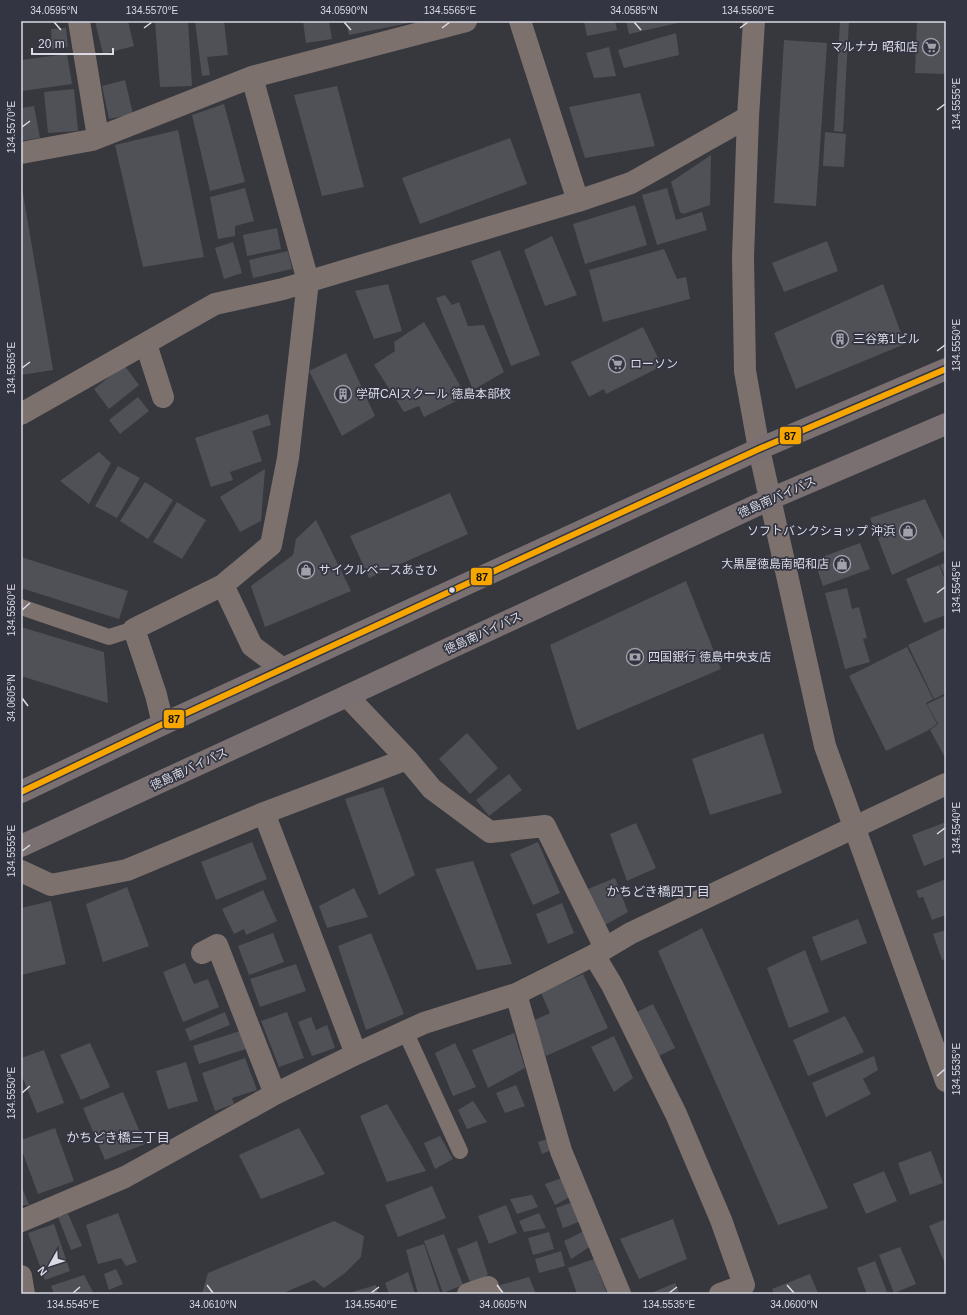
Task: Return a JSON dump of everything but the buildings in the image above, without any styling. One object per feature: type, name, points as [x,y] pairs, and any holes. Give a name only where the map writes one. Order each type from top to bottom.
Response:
[{"type":"highway","points":[[21,792],[164,724],[759,449],[946,369]]},
{"type":"highway","name":"徳島南バイパス","points":[[21,846],[770,499],[946,424]]},
{"type":"street","points":[[79,21],[98,137]]},
{"type":"street","points":[[21,153],[92,140],[252,77],[466,21]]},
{"type":"street","points":[[520,21],[578,201]]},
{"type":"street","points":[[754,21],[748,117],[743,257],[745,371],[759,449],[825,746],[946,1081]]},
{"type":"street","points":[[164,724],[134,629],[223,585],[270,545],[288,458],[308,281],[252,77]]},
{"type":"street","points":[[21,414],[215,304],[283,289],[578,201],[631,183],[748,117]]},
{"type":"street","points":[[146,344],[163,397]]},
{"type":"street","points":[[223,585],[252,646],[284,669]]},
{"type":"street","points":[[347,696],[407,759],[432,789],[490,832],[545,826],[599,951],[612,985],[676,1114],[721,1220],[744,1285],[720,1294]]},
{"type":"street","points":[[21,871],[52,885],[127,870],[264,813],[407,759]]},
{"type":"street","points":[[21,1221],[125,1177],[275,1094],[356,1054],[424,1023],[516,994],[599,951],[631,932],[946,784]]},
{"type":"street","points":[[264,813],[356,1054]]},
{"type":"street","points":[[202,953],[217,945],[275,1094]]},
{"type":"street","points":[[516,994],[561,1151],[620,1294]]},
{"type":"street","points":[[21,1276],[24,1294]]},
{"type":"street","points":[[468,1294],[488,1286],[490,1294]]},
{"type":"lane","points":[[21,607],[109,637],[134,629]]},
{"type":"lane","points":[[405,1031],[460,1151]]},
{"type":"transit line","name":"87","points":[[21,792],[163,724],[759,449],[946,369]]},
{"type":"place","name":"マルナカ 昭和店","points":[[931,47]]},
{"type":"place","name":"三谷第1ビル","points":[[840,339]]},
{"type":"place","name":"ローソン","points":[[617,364]]},
{"type":"place","name":"学研CAIスクール 徳島本部校","points":[[343,394]]},
{"type":"place","name":"ソフトバンクショップ 沖浜","points":[[908,531]]},
{"type":"place","name":"大黒屋徳島南昭和店","points":[[842,564]]},
{"type":"place","name":"サイクルベースあさひ","points":[[306,570]]},
{"type":"place","name":"四国銀行 徳島中央支店","points":[[635,657]]},
{"type":"district","name":"かちどき橋四丁目","points":[[658,891]]},
{"type":"district","name":"かちどき橋三丁目","points":[[118,1137]]}]
